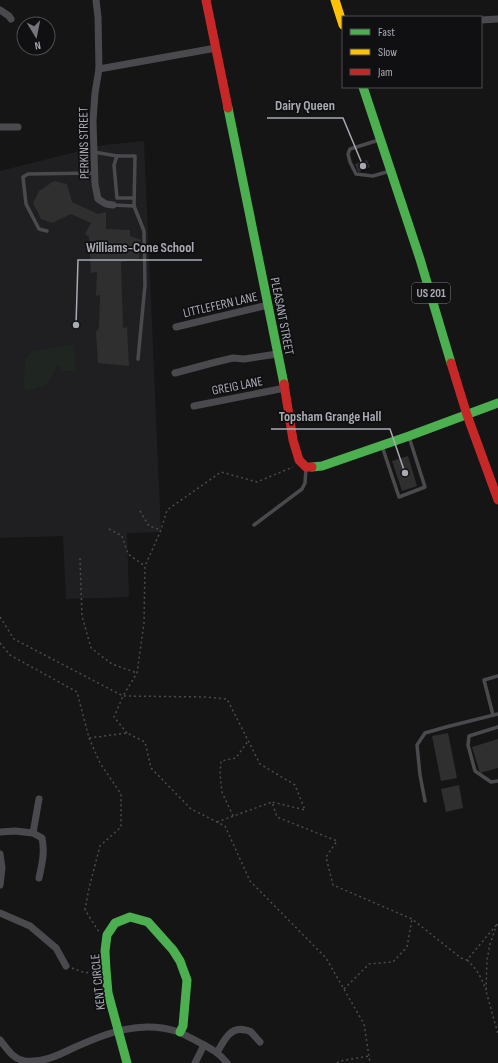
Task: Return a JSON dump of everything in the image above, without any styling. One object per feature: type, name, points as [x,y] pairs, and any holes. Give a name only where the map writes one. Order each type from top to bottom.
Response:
[{"type":"street","name":"PERKINS STREET","points":[[96,0],[98,17],[99,69],[95,93],[93,121],[95,184],[98,199],[106,204],[113,205]]},
{"type":"street","name":"PLEASANT STREET","points":[[206,0],[285,388],[293,440],[299,460],[306,467]]},
{"type":"street","points":[[335,0],[342,21]]},
{"type":"street","points":[[0,10],[11,19]]},
{"type":"street","points":[[482,20],[498,19]]},
{"type":"street","points":[[99,69],[216,48]]},
{"type":"street","name":"US 201","points":[[363,88],[420,259],[467,415],[498,500]]},
{"type":"street","points":[[0,127],[18,127]]},
{"type":"street","name":"LITTLEFERN LANE","points":[[176,327],[268,305]]},
{"type":"street","points":[[174,373],[233,358],[244,359],[277,354]]},
{"type":"street","name":"GREIG LANE","points":[[194,406],[285,388]]},
{"type":"street","points":[[306,467],[322,466],[498,403]]},
{"type":"street","points":[[33,833],[39,799]]},
{"type":"street","points":[[0,832],[15,831],[33,833],[42,838],[44,847],[43,863],[39,878]]},
{"type":"street","points":[[0,854],[2,868],[0,885]]},
{"type":"street","points":[[0,914],[30,926],[56,948],[66,966]]},
{"type":"street","name":"KENT CIRCLE","points":[[127,1063],[108,993],[105,951],[107,936],[114,923],[130,918],[148,922],[173,950],[180,961],[187,980],[183,1026],[180,1032]]},
{"type":"street","points":[[0,1040],[11,1055],[24,1061],[38,1061],[51,1059],[118,1030],[142,1026],[162,1028],[180,1032],[214,1050],[228,1063]]},
{"type":"street","points":[[218,1053],[225,1039],[237,1029],[250,1031],[260,1042]]},
{"type":"street","points":[[195,1063],[204,1045]]},
{"type":"lane","points":[[380,139],[350,149],[348,154],[350,162],[356,174],[373,176],[391,171]]},
{"type":"lane","points":[[94,152],[118,156],[135,156],[134,206],[144,231],[145,285],[138,359]]},
{"type":"lane","points":[[118,156],[114,165],[117,198],[134,198]]},
{"type":"lane","points":[[47,231],[40,229],[26,204],[23,177],[28,174],[95,173]]},
{"type":"lane","points":[[113,205],[134,206]]},
{"type":"lane","points":[[382,445],[399,497],[425,488],[409,436]]},
{"type":"lane","points":[[254,525],[302,489],[305,483],[306,467]]},
{"type":"lane","points":[[493,715],[484,680],[498,676]]},
{"type":"lane","points":[[425,801],[420,775],[417,745],[425,734],[446,727],[498,714]]},
{"type":"lane","points":[[498,727],[469,736],[468,745],[476,772],[491,782],[498,781]]},
{"type":"path","points":[[296,466],[257,482],[221,472],[167,510],[161,530],[145,566],[144,623],[137,673],[123,696],[114,717],[127,733],[145,742],[151,768],[191,809],[225,826],[250,881],[326,958],[364,1024],[370,1063]]},
{"type":"path","points":[[140,511],[149,526],[161,530]]},
{"type":"path","points":[[109,529],[122,536],[128,554],[145,566]]},
{"type":"path","points":[[80,558],[82,616],[91,648],[112,664],[137,673]]},
{"type":"path","points":[[0,617],[14,639],[123,696],[207,697],[227,699],[260,764],[295,785],[305,810],[272,802],[217,822]]},
{"type":"path","points":[[0,643],[10,655],[77,692],[89,738],[100,763],[121,794],[122,827],[100,846],[85,910],[106,942]]},
{"type":"path","points":[[89,738],[127,733]]},
{"type":"path","points":[[232,816],[222,792],[220,774],[221,761],[236,758],[248,741]]},
{"type":"path","points":[[272,802],[277,816],[337,841],[326,856],[333,885],[412,919],[461,958],[467,960],[474,967],[486,991],[498,1034]]},
{"type":"path","points":[[344,990],[369,964],[393,962],[407,947],[412,919]]},
{"type":"path","points":[[467,960],[498,923]]},
{"type":"path","points":[[486,991],[490,944],[498,923]]},
{"type":"path","points":[[66,966],[85,973],[106,970]]},
{"type":"path","points":[[337,1063],[340,1061],[369,1056]]},
{"type":"shaded area","points":[[144,141],[161,532],[127,533],[129,597],[66,599],[63,536],[0,538],[0,171],[103,145]]},
{"type":"shaded area","points":[[74,344],[76,361],[75,371],[63,371],[58,365],[46,385],[28,391],[23,387],[26,357],[34,351]]},
{"type":"building","points":[[367,160],[370,167],[358,172],[355,164]]},
{"type":"building","points":[[54,181],[67,184],[72,202],[98,214],[106,212],[106,229],[130,230],[130,236],[141,240],[139,259],[121,262],[123,328],[127,327],[129,366],[98,363],[96,332],[99,328],[100,295],[96,296],[97,272],[91,273],[89,237],[85,234],[91,223],[71,214],[52,223],[41,219],[33,203],[39,191]]},
{"type":"building","points":[[408,456],[417,486],[402,491],[392,461]]},
{"type":"building","points":[[448,733],[457,778],[441,781],[432,736]]},
{"type":"building","points":[[498,739],[498,768],[480,773],[472,747]]},
{"type":"building","points":[[459,785],[463,808],[446,812],[441,789]]},
{"type":"traffic: fast","points":[[363,88],[420,259],[451,363]]},
{"type":"traffic: fast","points":[[228,108],[284,384]]},
{"type":"traffic: fast","points":[[312,467],[322,466],[498,403]]},
{"type":"traffic: fast","points":[[127,1063],[108,993],[106,970],[105,951],[107,935],[115,923],[130,917],[148,922],[173,950],[180,961],[187,980],[183,1026],[180,1032]]},
{"type":"traffic: slow","points":[[335,0],[342,22]]},
{"type":"traffic: jam","points":[[206,0],[228,108]]},
{"type":"traffic: jam","points":[[451,363],[467,415],[498,500]]},
{"type":"traffic: jam","points":[[284,384],[293,440],[299,460],[306,467],[312,467]]},
{"type":"place","name":"Dairy Queen","points":[[363,166]]},
{"type":"place","name":"Williams-Cone School","points":[[76,325]]},
{"type":"place","name":"Topsham Grange Hall","points":[[405,473]]}]
